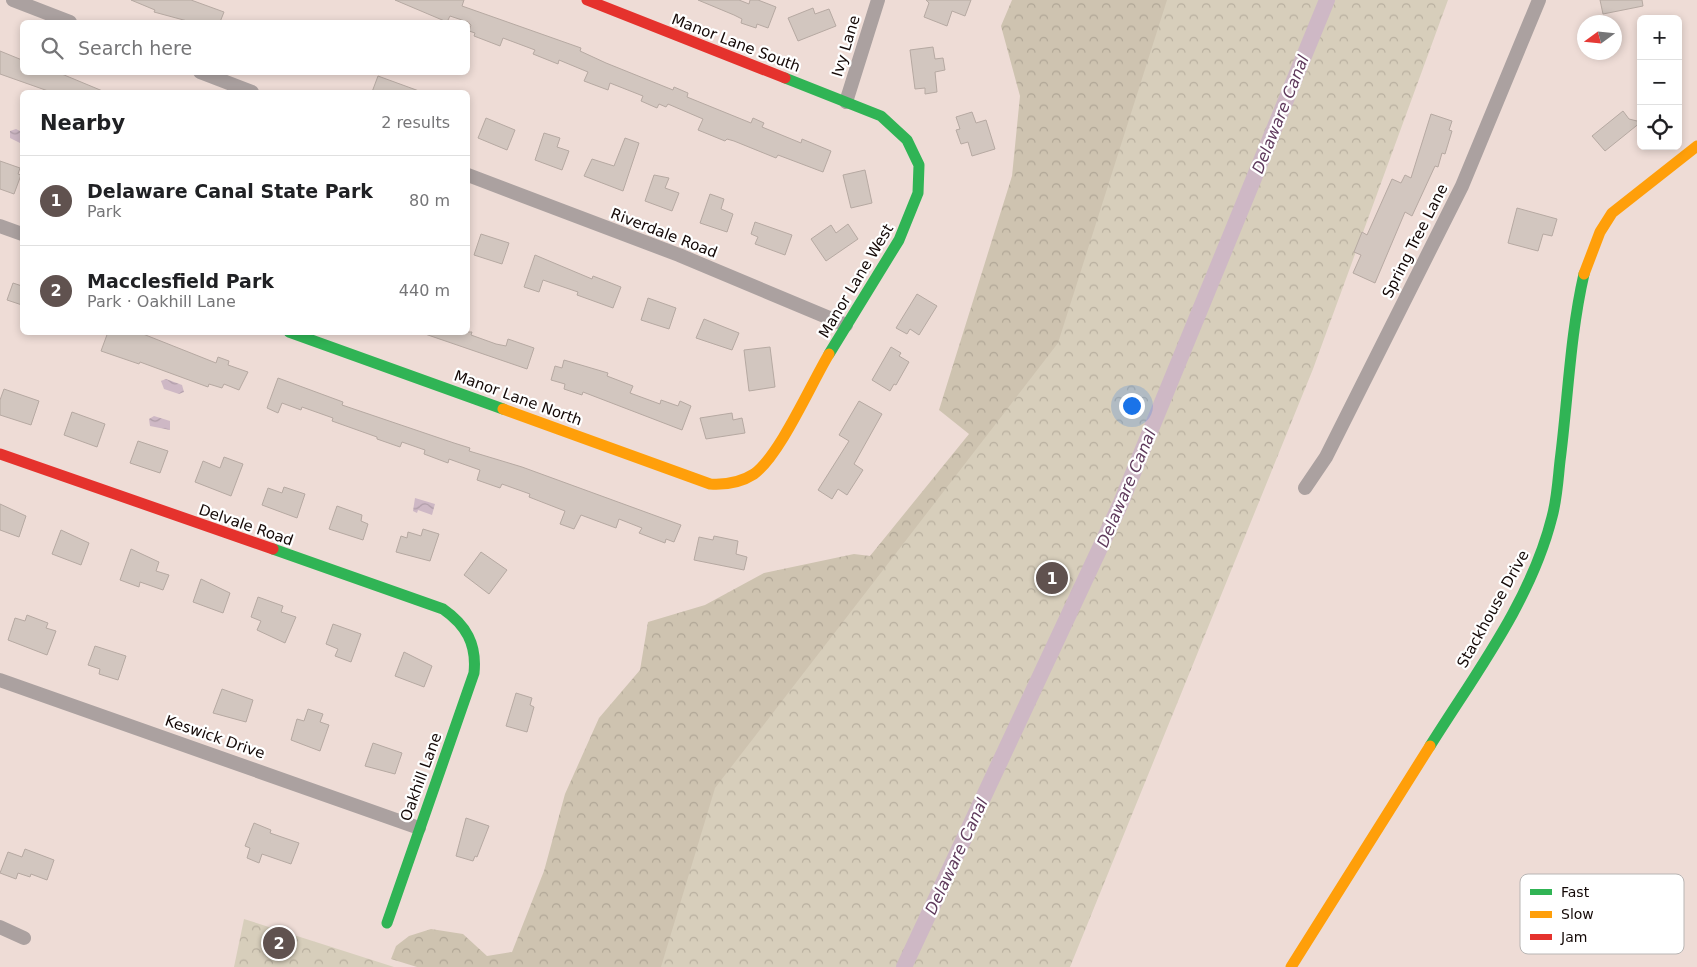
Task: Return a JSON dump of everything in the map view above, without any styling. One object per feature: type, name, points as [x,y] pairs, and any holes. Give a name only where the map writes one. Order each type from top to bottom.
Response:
[{"type":"street","points":[[13,0],[65,20]]},
{"type":"street","name":"Manor Lane South","points":[[587,0],[846,102]]},
{"type":"street","name":"Ivy Lane","points":[[846,102],[878,0]]},
{"type":"street","name":"Spring Tree Lane","points":[[1305,488],[1326,457],[1462,186],[1539,0]]},
{"type":"street","points":[[208,75],[247,90]]},
{"type":"street","name":"Manor Lane West","points":[[737,482],[752,476],[768,461],[846,325],[904,232],[917,195],[920,176],[912,147],[898,130],[881,116],[846,102]]},
{"type":"street","name":"Stackhouse Drive","points":[[1291,967],[1502,631],[1534,573],[1553,515],[1576,323],[1584,278],[1594,239],[1612,213],[1697,146]]},
{"type":"street","name":"Riverdale Road","points":[[470,176],[679,255],[846,325]]},
{"type":"street","points":[[0,226],[20,233]]},
{"type":"street","name":"Manor Lane North","points":[[297,335],[701,482],[718,485],[737,482]]},
{"type":"street","name":"Delvale Road","points":[[0,454],[443,609],[463,625],[472,639]]},
{"type":"street","name":"Oakhill Lane","points":[[387,923],[474,674],[475,654],[472,639]]},
{"type":"street","name":"Keswick Drive","points":[[0,680],[270,773],[419,828]]},
{"type":"street","points":[[0,927],[24,938]]},
{"type":"green space","points":[[1012,0],[1293,0],[868,967],[417,967],[391,959],[396,946],[409,936],[431,929],[463,934],[487,956],[512,952],[544,871],[565,794],[599,718],[640,670],[648,622],[705,605],[764,573],[854,554],[870,556],[969,434],[939,410],[1012,176],[1020,96],[1001,26]]},
{"type":"green space","points":[[1167,0],[1448,0],[1313,369],[1070,967],[661,967],[715,788],[1058,343]]},
{"type":"green space","points":[[244,919],[394,967],[234,967]]},
{"type":"water","points":[[16,129],[20,131],[20,143],[10,138],[10,131]]},
{"type":"water","points":[[166,379],[182,385],[184,392],[179,394],[164,389],[161,381]]},
{"type":"water","points":[[154,416],[170,421],[170,430],[150,426],[149,419]]},
{"type":"water","points":[[415,498],[435,504],[432,515],[418,510],[417,513],[413,511]]},
{"type":"building","points":[[131,0],[191,0],[224,12],[221,20],[184,20],[154,12],[155,10]]},
{"type":"building","points":[[395,0],[464,0],[462,6],[581,48],[580,51],[606,63],[673,90],[674,87],[688,93],[687,97],[751,123],[753,118],[764,123],[762,127],[801,143],[802,139],[831,151],[823,172],[778,155],[776,158],[734,141],[727,139],[725,141],[698,130],[703,119],[668,104],[666,107],[659,104],[657,108],[641,101],[643,96],[610,83],[608,90],[584,81],[588,72],[559,60],[558,64],[533,54],[535,50],[503,38],[500,46],[474,36],[475,33],[470,31],[470,20],[462,20],[450,16],[448,20],[442,20]]},
{"type":"building","points":[[698,0],[739,0],[749,4],[750,0],[758,0],[776,7],[768,28],[757,24],[756,28],[741,23],[742,19],[734,15]]},
{"type":"building","points":[[926,0],[971,0],[965,16],[952,11],[947,26],[924,17],[929,3]]},
{"type":"building","points":[[1600,0],[1642,0],[1643,6],[1603,14]]},
{"type":"building","points":[[813,8],[815,14],[829,9],[836,26],[798,41],[788,18]]},
{"type":"building","points":[[933,47],[935,59],[943,58],[945,70],[935,72],[937,92],[925,94],[925,88],[915,89],[910,50]]},
{"type":"building","points":[[0,51],[20,59],[20,75],[64,75],[100,90],[45,90],[0,74]]},
{"type":"building","points":[[378,76],[416,90],[373,90]]},
{"type":"building","points":[[1623,111],[1629,119],[1637,121],[1637,125],[1605,151],[1592,136]]},
{"type":"building","points":[[972,112],[976,123],[986,120],[995,149],[972,156],[968,142],[961,144],[956,130],[960,129],[956,117]]},
{"type":"building","points":[[1431,114],[1452,121],[1449,130],[1452,131],[1445,154],[1442,153],[1438,167],[1435,166],[1412,216],[1405,212],[1375,283],[1353,273],[1361,255],[1354,252],[1362,232],[1367,235],[1392,179],[1401,183],[1405,175],[1411,178]]},
{"type":"building","points":[[486,118],[515,130],[507,150],[478,138]]},
{"type":"building","points":[[544,133],[560,138],[557,147],[569,151],[562,170],[535,160]]},
{"type":"building","points":[[625,138],[639,143],[623,191],[584,176],[592,159],[614,166]]},
{"type":"building","points":[[0,161],[20,168],[18,174],[20,178],[14,194],[0,189]]},
{"type":"building","points":[[865,170],[872,203],[851,208],[843,175]]},
{"type":"building","points":[[654,175],[669,178],[665,188],[679,193],[672,211],[645,201]]},
{"type":"building","points":[[710,194],[724,199],[721,209],[733,214],[727,232],[700,223]]},
{"type":"building","points":[[1517,208],[1557,219],[1552,236],[1543,234],[1538,251],[1508,243]]},
{"type":"building","points":[[755,222],[792,235],[785,255],[755,244],[758,237],[751,234]]},
{"type":"building","points":[[848,224],[858,239],[826,261],[811,239],[831,225],[836,233]]},
{"type":"building","points":[[481,234],[509,243],[502,264],[474,255]]},
{"type":"building","points":[[535,255],[592,279],[593,276],[621,287],[613,308],[577,295],[578,292],[543,280],[539,292],[524,287]]},
{"type":"building","points":[[13,283],[20,285],[20,304],[7,300]]},
{"type":"building","points":[[917,294],[937,306],[919,335],[910,329],[907,334],[896,328]]},
{"type":"building","points":[[648,298],[676,308],[669,329],[641,320]]},
{"type":"building","points":[[704,319],[739,333],[732,350],[696,338]]},
{"type":"building","points":[[470,332],[472,332],[471,335],[506,346],[508,339],[534,348],[527,369],[428,335],[470,335]]},
{"type":"building","points":[[107,335],[146,335],[216,363],[218,357],[229,361],[228,365],[248,372],[239,390],[224,384],[222,388],[209,384],[208,387],[140,362],[139,364],[101,351]]},
{"type":"building","points":[[770,347],[775,387],[749,391],[744,350]]},
{"type":"building","points":[[891,347],[901,353],[899,356],[909,362],[896,385],[894,384],[890,391],[872,380]]},
{"type":"building","points":[[564,360],[608,373],[607,376],[633,386],[630,393],[660,404],[661,400],[678,406],[680,401],[691,406],[682,430],[583,392],[582,395],[564,389],[565,384],[551,380],[555,366],[562,368]]},
{"type":"building","points":[[278,378],[343,402],[342,405],[470,448],[469,451],[522,467],[681,525],[674,542],[666,539],[665,543],[639,533],[642,528],[619,519],[616,528],[581,515],[574,529],[560,524],[565,511],[529,497],[530,494],[502,484],[500,488],[477,480],[480,470],[449,459],[448,463],[424,454],[425,450],[402,442],[400,447],[377,439],[377,437],[332,421],[333,418],[302,407],[301,410],[282,403],[278,413],[267,408]]},
{"type":"building","points":[[4,389],[39,401],[31,425],[0,415],[0,400]]},
{"type":"building","points":[[859,401],[882,414],[854,464],[863,470],[847,495],[838,489],[832,499],[818,490],[849,441],[839,435]]},
{"type":"building","points":[[72,412],[105,424],[97,447],[64,435]]},
{"type":"building","points":[[732,413],[733,420],[742,418],[745,433],[706,439],[700,418]]},
{"type":"building","points":[[138,441],[168,451],[160,473],[130,463]]},
{"type":"building","points":[[224,457],[243,464],[231,496],[195,482],[203,461],[220,468]]},
{"type":"building","points":[[284,487],[305,494],[297,518],[262,505],[268,488],[282,493]]},
{"type":"building","points":[[0,504],[26,516],[19,537],[0,530]]},
{"type":"building","points":[[337,506],[362,515],[361,521],[368,524],[363,540],[329,529]]},
{"type":"building","points":[[423,529],[439,534],[430,561],[396,552],[401,536],[407,538],[408,532],[421,536]]},
{"type":"building","points":[[61,530],[89,543],[81,565],[52,554]]},
{"type":"building","points":[[714,536],[738,541],[736,554],[747,557],[744,570],[694,560],[699,537],[713,540]]},
{"type":"building","points":[[131,549],[159,562],[156,571],[169,575],[163,590],[140,582],[139,587],[120,580]]},
{"type":"building","points":[[481,552],[507,570],[489,594],[464,575]]},
{"type":"building","points":[[201,579],[230,593],[223,613],[193,602]]},
{"type":"building","points":[[258,597],[283,606],[281,612],[296,617],[285,643],[257,630],[261,621],[251,617]]},
{"type":"building","points":[[27,615],[48,623],[46,628],[56,631],[47,655],[8,640],[15,618],[25,621]]},
{"type":"building","points":[[333,624],[361,634],[351,662],[335,656],[338,649],[326,644]]},
{"type":"building","points":[[95,646],[126,656],[118,680],[99,674],[100,669],[88,665]]},
{"type":"building","points":[[404,652],[432,666],[424,687],[395,676]]},
{"type":"building","points":[[222,689],[253,700],[246,722],[213,713]]},
{"type":"building","points":[[516,693],[532,698],[530,705],[534,707],[527,732],[506,726]]},
{"type":"building","points":[[308,709],[323,714],[320,722],[329,725],[320,751],[291,740],[297,719],[304,721]]},
{"type":"building","points":[[373,743],[402,753],[395,774],[365,766]]},
{"type":"building","points":[[466,818],[489,826],[477,857],[475,856],[473,861],[456,856]]},
{"type":"building","points":[[254,823],[271,830],[270,833],[299,843],[291,864],[262,854],[259,863],[247,858],[250,848],[245,846]]},
{"type":"building","points":[[25,849],[54,860],[47,880],[31,874],[30,877],[18,873],[16,879],[0,873],[8,852],[22,857]]},
{"type":"waterway","name":"Delaware Canal","points":[[904,967],[1120,505],[1327,0]]},
{"type":"traffic: fast","points":[[785,78],[881,116],[907,140],[919,165],[918,193],[899,240],[829,354]]},
{"type":"traffic: fast","points":[[1430,746],[1500,636],[1516,607],[1543,548],[1556,496],[1572,344],[1584,274]]},
{"type":"traffic: fast","points":[[297,335],[503,409]]},
{"type":"traffic: fast","points":[[273,549],[443,609],[464,629],[472,644],[474,673],[387,923]]},
{"type":"traffic: slow","points":[[1584,274],[1600,232],[1612,213],[1697,146]]},
{"type":"traffic: slow","points":[[503,409],[710,484],[733,483],[754,474],[764,465],[784,436],[829,354]]},
{"type":"traffic: slow","points":[[1291,967],[1430,746]]},
{"type":"traffic: jam","points":[[587,0],[785,78]]},
{"type":"traffic: jam","points":[[0,454],[273,549]]},
{"type":"place","name":"Delaware Canal State Park","points":[[1052,578]]},
{"type":"place","name":"Macclesfield Park","points":[[279,943]]}]
